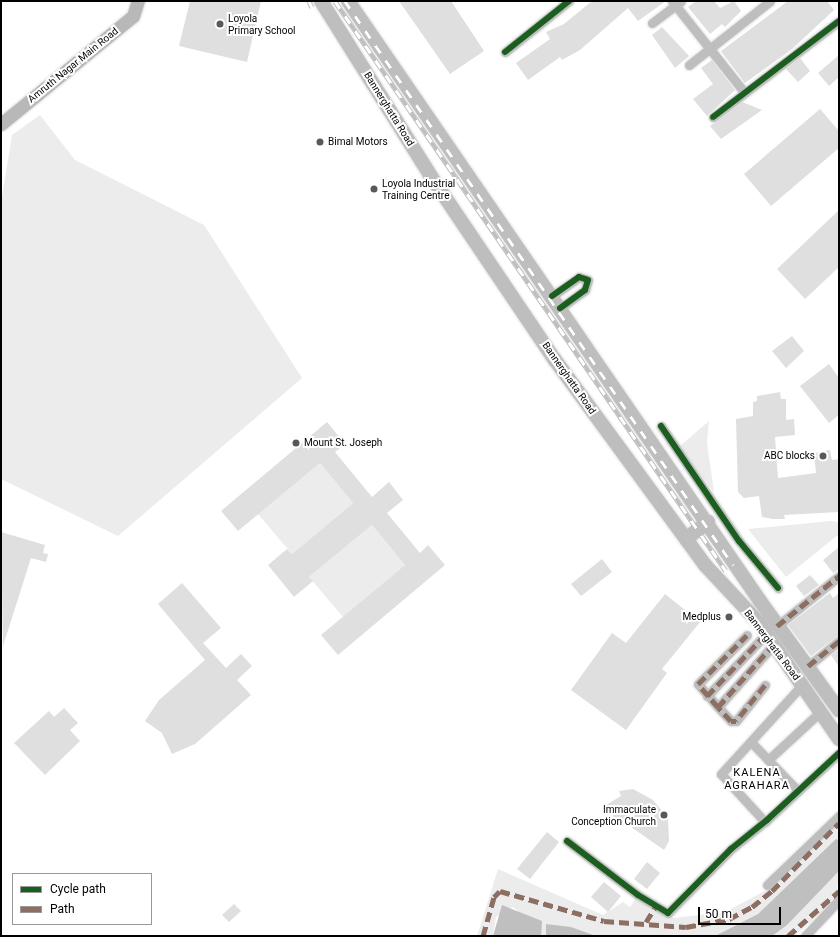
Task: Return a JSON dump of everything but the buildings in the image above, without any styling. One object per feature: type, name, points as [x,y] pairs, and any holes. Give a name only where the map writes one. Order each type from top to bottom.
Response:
[{"type":"main road","name":"Amruth Nagar Main Road","points":[[1,124],[133,16],[138,1]]},
{"type":"main road","name":"Bannerghatta Road","points":[[321,1],[430,175],[555,360],[686,539],[772,635],[802,686],[839,739]]},
{"type":"main road","points":[[348,1],[727,549],[772,635],[808,666],[839,710]]},
{"type":"main road","points":[[342,34],[361,20]]},
{"type":"main road","points":[[686,539],[708,522]]},
{"type":"street","points":[[505,52],[569,1]]},
{"type":"street","points":[[689,65],[770,1]]},
{"type":"street","points":[[652,23],[676,2],[745,93]]},
{"type":"street","points":[[713,117],[839,21]]},
{"type":"street","points":[[552,296],[579,278],[588,280],[585,290],[560,308]]},
{"type":"street","points":[[660,426],[739,541],[778,588]]},
{"type":"street","points":[[707,696],[772,635],[839,576]]},
{"type":"street","points":[[747,635],[700,681],[698,686],[731,721],[736,722],[765,685]]},
{"type":"street","points":[[718,708],[772,635]]},
{"type":"street","points":[[808,666],[839,641]]},
{"type":"street","points":[[765,822],[721,774],[802,686]]},
{"type":"street","points":[[768,760],[820,712]]},
{"type":"street","points":[[751,742],[798,791]]},
{"type":"street","points":[[567,841],[638,895],[668,913],[731,849],[765,822],[839,753]]},
{"type":"street","points":[[766,885],[839,816]]},
{"type":"street","points":[[805,936],[839,900]]},
{"type":"shaded area","points":[[40,115],[75,160],[204,225],[302,378],[118,536],[1,479],[1,203],[12,135]]},
{"type":"shaded area","points":[[709,421],[707,443],[714,492],[679,447]]},
{"type":"shaded area","points":[[320,463],[353,503],[292,554],[258,514]]},
{"type":"shaded area","points":[[831,521],[839,522],[839,534],[786,577],[748,529]]},
{"type":"shaded area","points":[[372,525],[405,565],[343,617],[309,577]]},
{"type":"shaded area","points":[[839,818],[839,840],[836,839],[781,895],[758,914],[715,936],[596,936],[547,924],[546,936],[541,936],[541,921],[524,916],[513,907],[496,917],[493,936],[477,936],[498,869],[603,915],[623,902],[630,907],[636,899],[673,918],[725,912],[767,890]]},
{"type":"shaded area","points":[[836,839],[839,840],[839,871],[787,925],[772,936],[715,936],[758,914]]},
{"type":"shaded area","points":[[839,871],[836,900],[794,936],[772,936]]},
{"type":"shaded area","points":[[502,905],[542,921],[541,936],[493,936]]},
{"type":"shaded area","points":[[546,924],[571,927],[596,936],[546,936]]},
{"type":"railway","points":[[309,1],[312,7]]},
{"type":"railway","points":[[335,1],[726,571]]},
{"type":"railway","points":[[345,1],[733,565]]},
{"type":"marked path","points":[[777,626],[839,576]]},
{"type":"marked path","points":[[707,696],[766,634]]},
{"type":"marked path","points":[[718,707],[698,684],[747,635]]},
{"type":"marked path","points":[[808,666],[839,641]]},
{"type":"marked path","points":[[765,685],[736,721],[731,721],[718,707],[773,645]]},
{"type":"marked path","points":[[483,936],[494,897],[500,891],[604,921],[686,927],[729,919],[752,907],[772,891],[839,823]]},
{"type":"marked path","points":[[788,936],[839,891]]},
{"type":"marked path","points":[[646,922],[656,906]]},
{"type":"cycle path","points":[[505,52],[569,1]]},
{"type":"cycle path","points":[[713,117],[839,21]]},
{"type":"cycle path","points":[[552,296],[579,277],[588,280],[585,290],[560,308]]},
{"type":"cycle path","points":[[661,426],[739,541],[778,588]]},
{"type":"cycle path","points":[[567,841],[638,895],[668,913],[731,849],[767,820],[839,753]]},
{"type":"place","name":"Loyola Primary School","points":[[220,24]]},
{"type":"place","name":"Bimal Motors","points":[[320,142]]},
{"type":"place","name":"Loyola Industrial Training Centre","points":[[374,189]]},
{"type":"place","name":"Mount St. Joseph","points":[[296,443]]},
{"type":"place","name":"ABC blocks","points":[[823,456]]},
{"type":"place","name":"Medplus","points":[[729,617]]},
{"type":"place","name":"Immaculate Conception Church","points":[[664,815]]},
{"type":"district","name":"KALENA AGRAHARA","points":[[757,780]]}]
